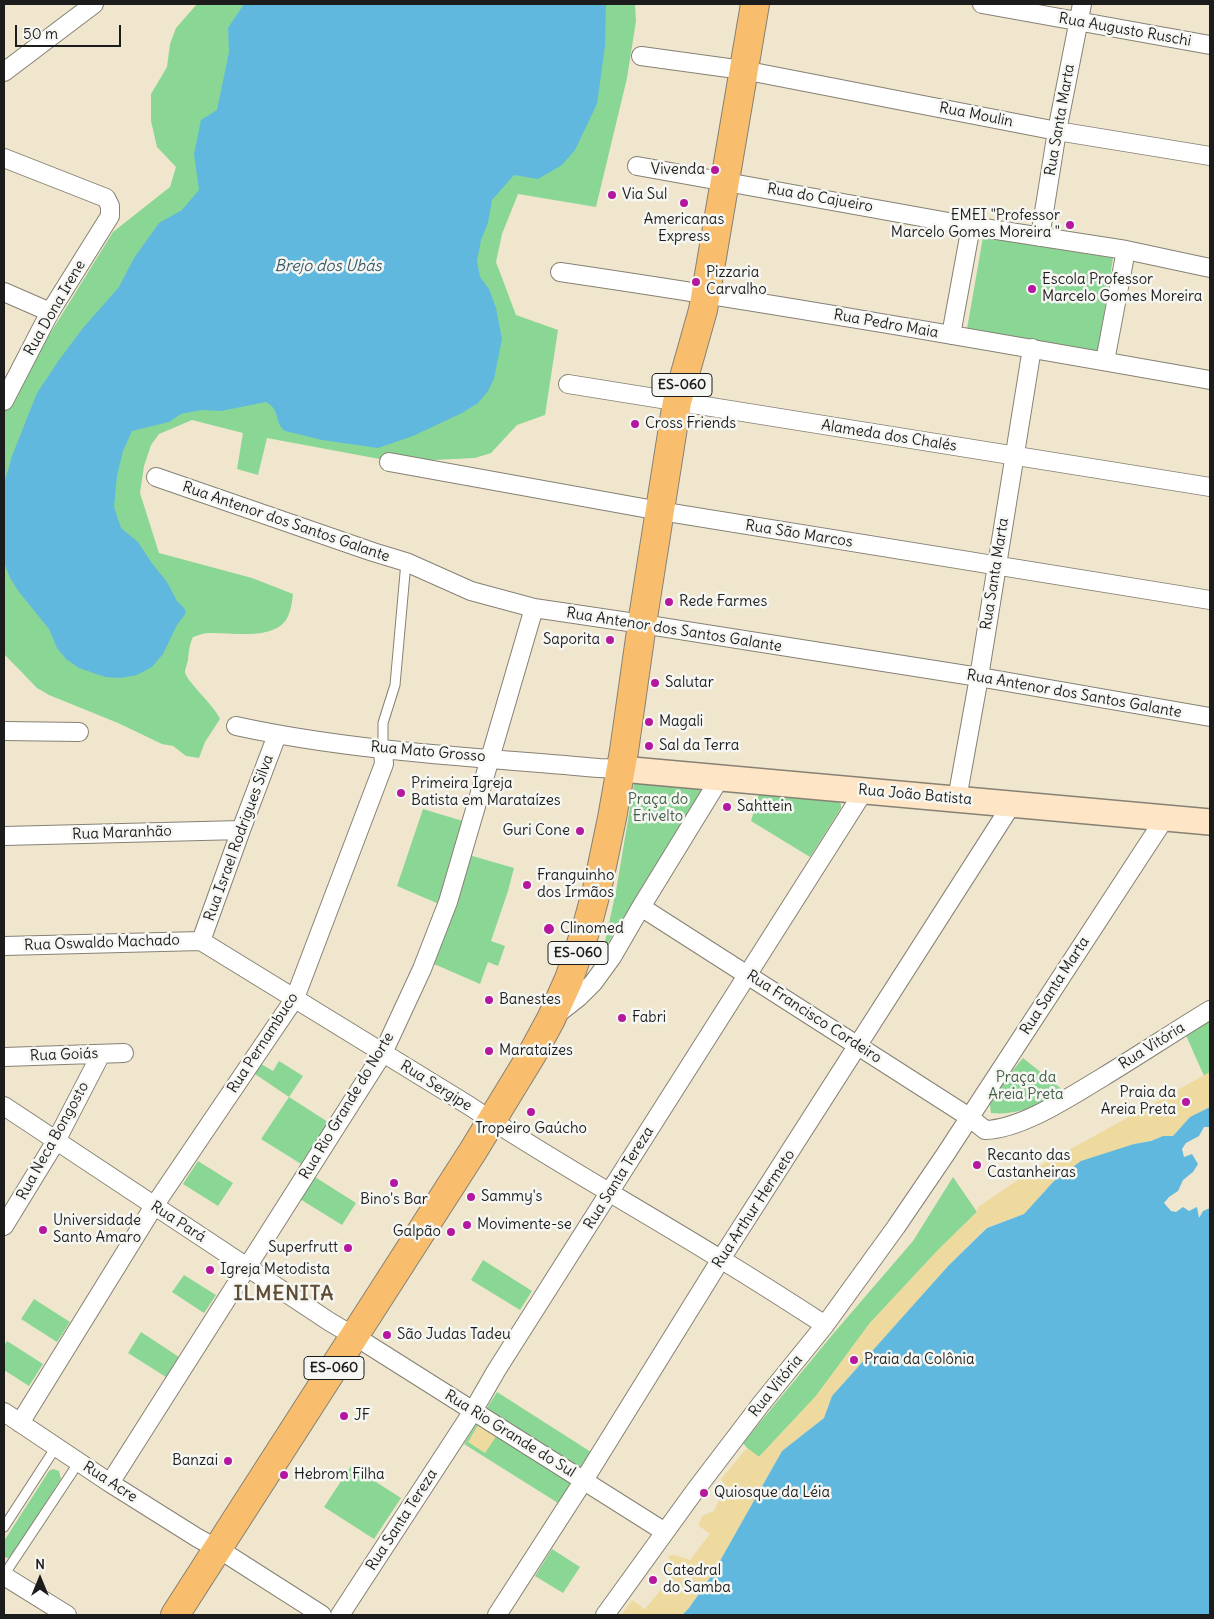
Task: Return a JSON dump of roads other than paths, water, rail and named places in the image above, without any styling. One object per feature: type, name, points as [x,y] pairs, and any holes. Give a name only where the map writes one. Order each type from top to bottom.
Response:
[{"type":"main road","name":"ES-060","points":[[175,1615],[492,1121],[552,1019],[569,978],[587,926],[612,818],[677,402],[703,310],[754,4]]},
{"type":"street","points":[[4,72],[94,4]]},
{"type":"street","name":"Rua Augusto Ruschi","points":[[982,4],[1210,45]]},
{"type":"street","name":"Rua Santa Marta","points":[[1040,237],[1082,4]]},
{"type":"street","points":[[641,56],[744,70]]},
{"type":"street","name":"Rua Moulin","points":[[744,70],[1058,131],[1210,156]]},
{"type":"street","name":"Rua Dona Irene","points":[[4,158],[106,198],[110,206],[110,216],[50,312],[4,401]]},
{"type":"street","name":"Rua do Cajueiro","points":[[637,166],[971,226],[1126,250],[1210,268]]},
{"type":"street","points":[[952,335],[971,226]]},
{"type":"street","points":[[1105,361],[1126,250]]},
{"type":"street","name":"Rua Pedro Maia","points":[[560,272],[706,293],[1210,380]]},
{"type":"street","points":[[4,292],[50,312]]},
{"type":"street","name":"Rua Santa Marta","points":[[957,799],[979,677],[1032,348]]},
{"type":"street","name":"Alameda dos Chalés","points":[[568,384],[1210,487]]},
{"type":"street","name":"Rua São Marcos","points":[[389,462],[660,511],[1210,600]]},
{"type":"street","name":"Rua Antenor dos Santos Galante","points":[[156,477],[406,562],[471,591],[534,608],[979,677],[1210,717]]},
{"type":"street","name":"Rua Rio Grande do Norte","points":[[110,1483],[383,1053],[422,969],[448,902],[534,608]]},
{"type":"street","name":"Rua Mato Grosso","points":[[236,726],[277,735],[383,750],[621,769]]},
{"type":"street","points":[[4,731],[79,732]]},
{"type":"street","name":"Rua Israel Rodrigues Silva","points":[[201,940],[277,735]]},
{"type":"street","name":"Rua Pernambuco","points":[[20,1423],[154,1206],[295,998],[384,764],[383,750]]},
{"type":"street","name":"Rua João Batista","points":[[621,769],[1210,822]]},
{"type":"street","points":[[552,1019],[599,976],[720,778]]},
{"type":"street","name":"Rua Santa Tereza","points":[[340,1615],[473,1410],[864,791]]},
{"type":"street","name":"Rua Arthur Hermeto","points":[[497,1615],[584,1480],[721,1259],[1012,804]]},
{"type":"street","name":"Rua Santa Marta","points":[[945,1155],[1165,818]]},
{"type":"street","name":"Rua Maranhão","points":[[4,836],[241,830]]},
{"type":"street","name":"Rua Francisco Cordeiro","points":[[641,906],[970,1117],[985,1130]]},
{"type":"street","name":"Rua Sergipe","points":[[201,940],[610,1194],[721,1259],[825,1325]]},
{"type":"street","name":"Rua Oswaldo Machado","points":[[4,946],[201,940]]},
{"type":"street","name":"Rua Vitória","points":[[985,1130],[998,1130],[1050,1107],[1111,1072],[1210,1010]]},
{"type":"street","name":"Rua Goiás","points":[[4,1057],[124,1053]]},
{"type":"street","name":"Rua Neca Bongosto","points":[[4,1226],[56,1141],[101,1054]]},
{"type":"street","name":"Rua Pará","points":[[4,1106],[354,1336]]},
{"type":"street","name":"Rua Vitória","points":[[605,1615],[761,1404],[825,1325],[945,1155]]},
{"type":"street","name":"Rua Rio Grande do Sul","points":[[354,1336],[665,1532]]},
{"type":"street","name":"Rua Acre","points":[[4,1412],[110,1483],[196,1537],[218,1548],[322,1615]]},
{"type":"street","points":[[4,1576],[67,1615]]},
{"type":"lane","name":"Rua Pernambuco","points":[[383,750],[383,723],[395,684],[406,562]]},
{"type":"lane","points":[[4,1527],[56,1447]]},
{"type":"lane","points":[[4,1576],[79,1462]]},
{"type":"water","name":"Brejo dos Ubás","points":[[244,4],[606,4],[605,46],[597,104],[575,150],[562,165],[538,179],[514,175],[492,200],[488,223],[481,240],[477,261],[480,277],[489,289],[496,308],[502,339],[494,379],[488,391],[478,403],[462,413],[413,436],[378,448],[322,440],[285,431],[274,409],[266,402],[221,411],[201,410],[181,414],[169,422],[132,431],[123,451],[117,476],[114,507],[121,528],[138,542],[167,582],[186,613],[177,625],[163,654],[152,667],[137,675],[120,678],[105,677],[79,668],[66,659],[57,648],[49,629],[10,578],[4,562],[4,484],[12,456],[37,393],[83,328],[119,287],[134,258],[159,223],[182,210],[199,190],[194,154],[201,120],[217,110],[229,52],[228,28]]},
{"type":"water","points":[[1210,1107],[1210,1127],[1204,1127],[1199,1136],[1186,1143],[1182,1149],[1184,1157],[1192,1154],[1198,1164],[1193,1172],[1183,1180],[1178,1191],[1164,1203],[1171,1211],[1176,1212],[1183,1207],[1189,1211],[1197,1207],[1199,1218],[1203,1211],[1210,1208],[1210,1615],[682,1615],[712,1575],[782,1451],[824,1418],[832,1396],[949,1265],[987,1228],[1024,1214],[1054,1181],[1081,1161],[1163,1136],[1173,1136],[1190,1117]]},
{"type":"place","name":"Vivenda","points":[[715,170]]},
{"type":"place","name":"Via Sul","points":[[612,195]]},
{"type":"place","name":"Americanas Express","points":[[684,203]]},
{"type":"place","name":"EMEI \"Professor Marcelo Gomes Moreira \"","points":[[1070,225]]},
{"type":"place","name":"Pizzaria Carvalho","points":[[696,282]]},
{"type":"place","name":"Escola Professor Marcelo Gomes Moreira","points":[[1032,289]]},
{"type":"place","name":"Cross Friends","points":[[635,424]]},
{"type":"place","name":"Rede Farmes","points":[[669,602]]},
{"type":"place","name":"Saporita","points":[[610,640]]},
{"type":"place","name":"Salutar","points":[[655,683]]},
{"type":"place","name":"Magali","points":[[649,722]]},
{"type":"place","name":"Sal da Terra","points":[[649,746]]},
{"type":"place","name":"Primeira Igreja Batista em Marataízes","points":[[401,793]]},
{"type":"place","name":"Sahttein","points":[[727,807]]},
{"type":"place","name":"Guri Cone","points":[[580,831]]},
{"type":"place","name":"Franguinho dos Irmãos","points":[[527,885]]},
{"type":"place","name":"Clinomed","points":[[549,929]]},
{"type":"place","name":"Banestes","points":[[489,1000]]},
{"type":"place","name":"Fabri","points":[[622,1018]]},
{"type":"place","name":"Marataízes","points":[[489,1051]]},
{"type":"place","name":"Praia da Areia Preta","points":[[1186,1102]]},
{"type":"place","name":"Tropeiro Gaúcho","points":[[531,1112]]},
{"type":"place","name":"Recanto das Castanheiras","points":[[977,1165]]},
{"type":"place","name":"Bino's Bar","points":[[394,1183]]},
{"type":"place","name":"Sammy's","points":[[471,1197]]},
{"type":"place","name":"Movimente-se","points":[[467,1225]]},
{"type":"place","name":"Universidade Santo Amaro","points":[[43,1230]]},
{"type":"place","name":"Galpão","points":[[451,1232]]},
{"type":"place","name":"Superfrutt","points":[[348,1248]]},
{"type":"place","name":"Igreja Metodista","points":[[210,1270]]},
{"type":"place","name":"São Judas Tadeu","points":[[387,1335]]},
{"type":"place","name":"Praia da Colônia","points":[[854,1360]]},
{"type":"place","name":"JF","points":[[344,1416]]},
{"type":"place","name":"Banzai","points":[[228,1461]]},
{"type":"place","name":"Hebrom Filha","points":[[284,1475]]},
{"type":"place","name":"Quiosque da Léia","points":[[704,1493]]},
{"type":"place","name":"Catedral do Samba","points":[[653,1580]]},
{"type":"district","name":"ILMENITA","points":[[284,1294]]},
{"type":"park label","name":"Praça do Erivelto","points":[[658,808]]},
{"type":"park label","name":"Praça da Areia Preta","points":[[1026,1086]]}]
